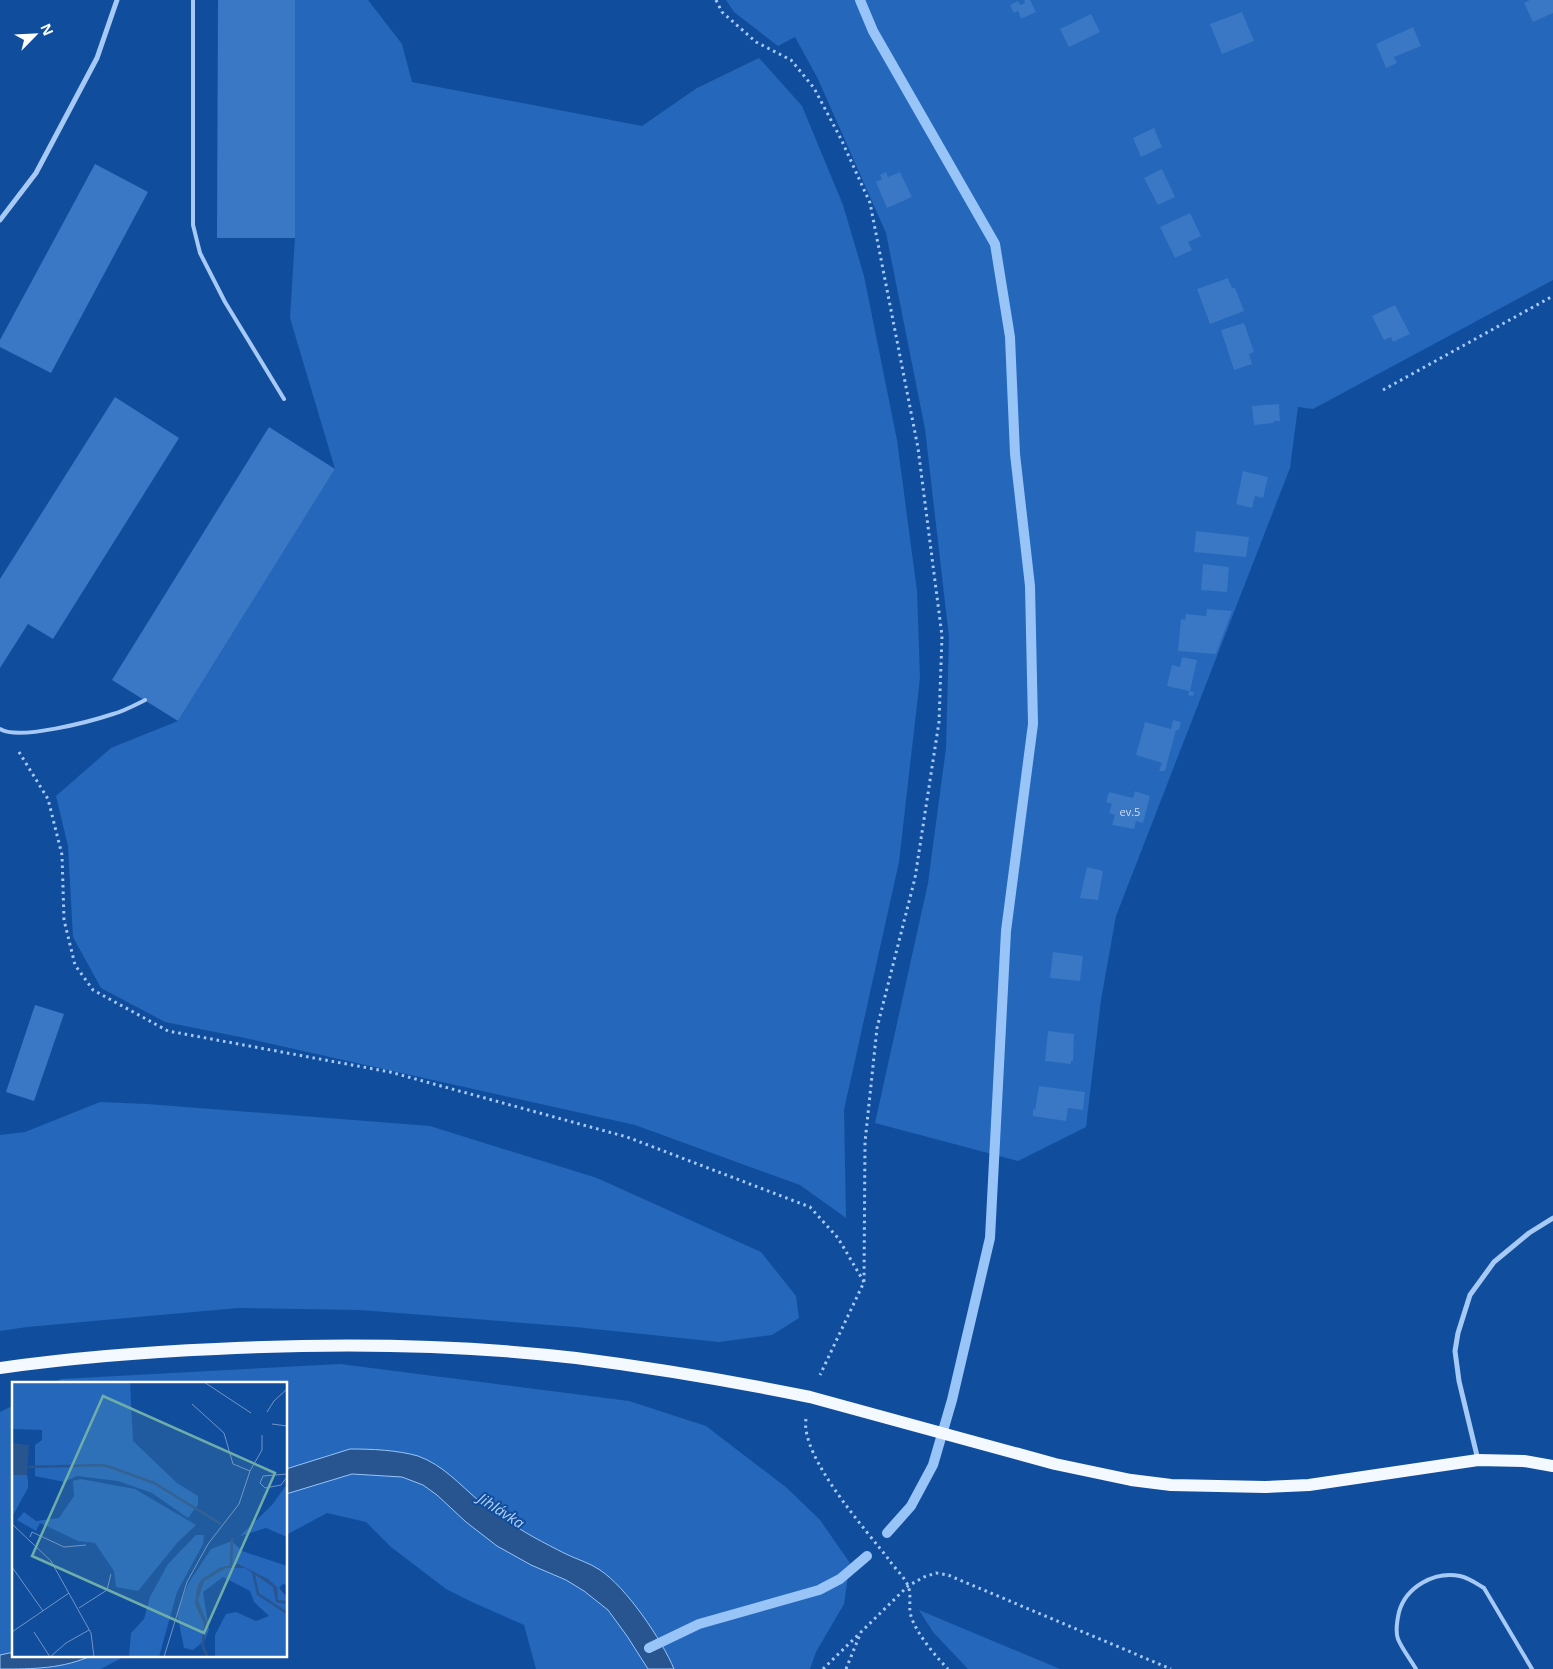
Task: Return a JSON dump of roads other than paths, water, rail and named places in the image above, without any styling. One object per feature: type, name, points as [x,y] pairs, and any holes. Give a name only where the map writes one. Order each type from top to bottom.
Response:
[{"type":"main road","points":[[0,1368],[86,1358],[174,1351],[278,1346],[410,1347],[486,1350],[574,1358],[723,1380],[810,1397],[1055,1464],[1131,1480],[1172,1485],[1216,1487],[1309,1485],[1478,1460],[1524,1461],[1553,1466]]},
{"type":"street","points":[[0,220],[41,164],[97,58],[117,0]]},
{"type":"street","points":[[1478,1460],[1459,1381],[1455,1351],[1458,1333],[1470,1295],[1494,1262],[1529,1233],[1553,1218]]},
{"type":"lane","points":[[193,0],[193,225],[200,253],[221,294],[284,399]]},
{"type":"lane","points":[[2,730],[27,733],[79,724],[116,714],[145,700]]},
{"type":"lane","points":[[1416,1669],[1398,1639],[1397,1623],[1401,1607],[1409,1594],[1422,1583],[1434,1577],[1447,1575],[1473,1580],[1484,1588],[1532,1669]]},
{"type":"waterway","points":[[860,0],[873,31],[995,244],[1010,337],[1015,454],[1030,586],[1033,724],[1006,931],[990,1238],[952,1400],[933,1465],[911,1506],[887,1533]]},
{"type":"waterway","points":[[649,1648],[699,1624],[819,1590],[840,1579],[867,1556]]},
{"type":"water label","name":"Jihlávka","points":[[501,1511]]}]
